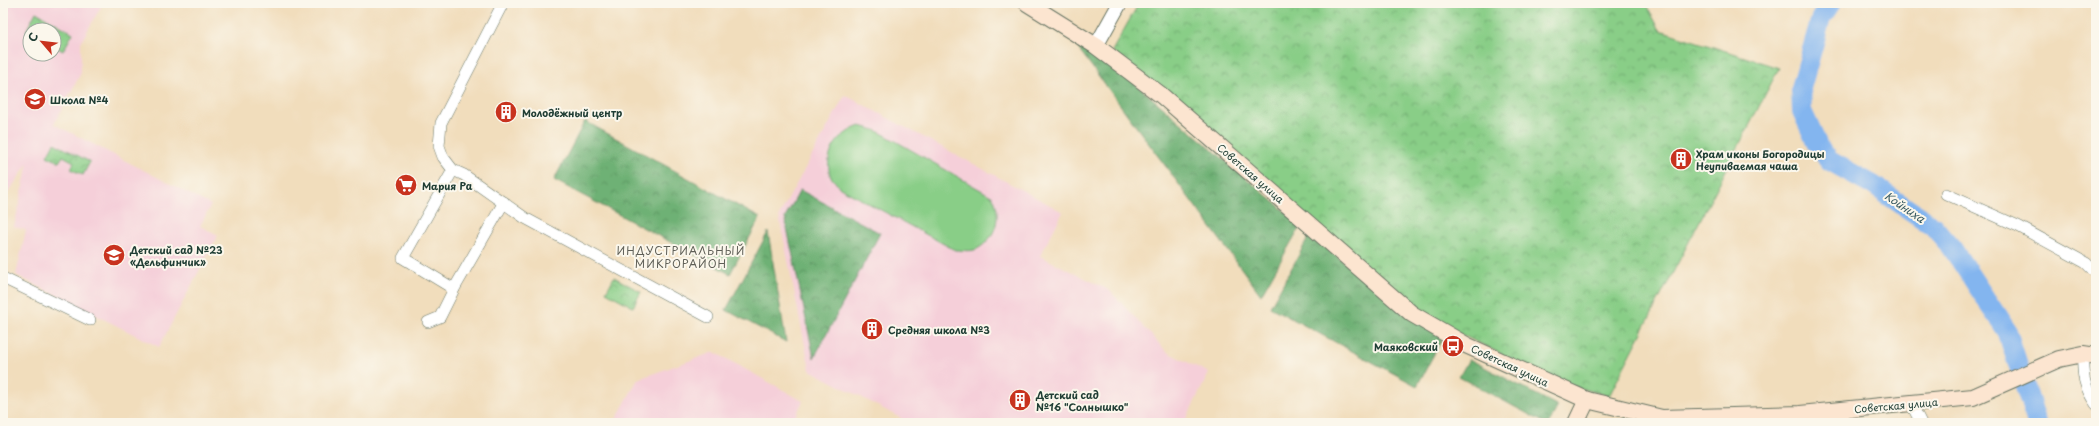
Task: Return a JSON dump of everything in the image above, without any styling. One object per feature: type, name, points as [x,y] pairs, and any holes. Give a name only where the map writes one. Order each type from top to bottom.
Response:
[{"type":"main road","name":"Советская улица","points":[[1027,3],[1096,46],[1162,95],[1412,314],[1466,345],[1587,400],[1662,418],[1800,414],[1973,397],[2059,359],[2089,355]]},
{"type":"main road","points":[[1576,423],[1587,400]]},
{"type":"street","points":[[503,3],[441,123],[439,146],[442,158],[453,170],[464,174],[525,218],[708,317]]},
{"type":"street","points":[[1096,46],[1120,3]]},
{"type":"street","points":[[453,170],[404,258],[454,289]]},
{"type":"street","points":[[1946,194],[2018,226],[2086,263],[2096,273]]},
{"type":"street","points":[[428,322],[440,317],[454,289],[504,202]]},
{"type":"street","points":[[3,278],[90,320]]},
{"type":"street","points":[[2089,355],[2082,369],[2087,391],[2096,404]]},
{"type":"street","points":[[1912,403],[1921,423]]},
{"type":"shaded area","name":"Детский сад №23 «Дельфинчик»","points":[[3,3],[103,3],[81,42],[81,73],[54,124],[211,205],[200,226],[218,235],[159,347],[16,275],[26,230],[14,227],[28,163],[6,196],[3,197]]},
{"type":"shaded area","points":[[845,95],[1063,212],[1040,256],[1109,290],[1167,352],[1209,373],[1184,423],[956,423],[953,421],[952,423],[910,423],[810,370],[779,216]]},
{"type":"shaded area","points":[[714,352],[803,401],[792,423],[614,423],[638,379]]},
{"type":"green space","points":[[1139,3],[1645,3],[1660,30],[1779,68],[1609,396],[1561,383],[1417,313],[1112,51]]},
{"type":"green space","points":[[36,12],[54,22],[31,22]]},
{"type":"green space","points":[[62,27],[73,33],[62,50]]},
{"type":"green space","points":[[1085,45],[1133,82],[1301,225],[1261,295],[1078,48]]},
{"type":"green space","points":[[585,121],[760,218],[730,274],[554,180]]},
{"type":"green space","points":[[860,126],[875,130],[885,135],[993,197],[997,212],[996,226],[993,233],[984,245],[975,250],[955,250],[840,188],[830,175],[829,159],[831,151],[835,144],[846,133]]},
{"type":"green space","points":[[54,143],[90,162],[83,175],[71,169],[74,162],[63,156],[59,162],[47,156]]},
{"type":"green space","points":[[800,190],[880,233],[814,358],[785,218]]},
{"type":"green space","points":[[768,232],[786,342],[726,310]]},
{"type":"green space","points":[[1310,235],[1442,339],[1417,386],[1270,307]]},
{"type":"green space","points":[[614,277],[641,292],[633,307],[606,292]]},
{"type":"green space","points":[[1469,359],[1558,406],[1549,423],[1545,423],[1459,377]]},
{"type":"waterway","name":"Койниха","points":[[1831,3],[1821,18],[1801,88],[1802,111],[1819,148],[1830,161],[1873,185],[1933,226],[1952,248],[2007,331],[2037,423]]},
{"type":"place","name":"Школа №4","points":[[35,99]]},
{"type":"place","name":"Молодёжный центр","points":[[506,112]]},
{"type":"place","name":"Храм иконы Богородицы Неупиваемая чаша","points":[[1681,159]]},
{"type":"place","name":"Мария Ра","points":[[406,185]]},
{"type":"place","name":"Детский сад №23 «Дельфинчик»","points":[[114,255]]},
{"type":"place","name":"Средняя школа №3","points":[[872,329]]},
{"type":"place","name":"Маяковский","points":[[1453,346]]},
{"type":"place","name":"Детский сад №16 \"Солнышко\"","points":[[1020,400]]},
{"type":"district","name":"ИНДУСТРИАЛЬНЫЙ МИКРОРАЙОН","points":[[681,256]]}]
